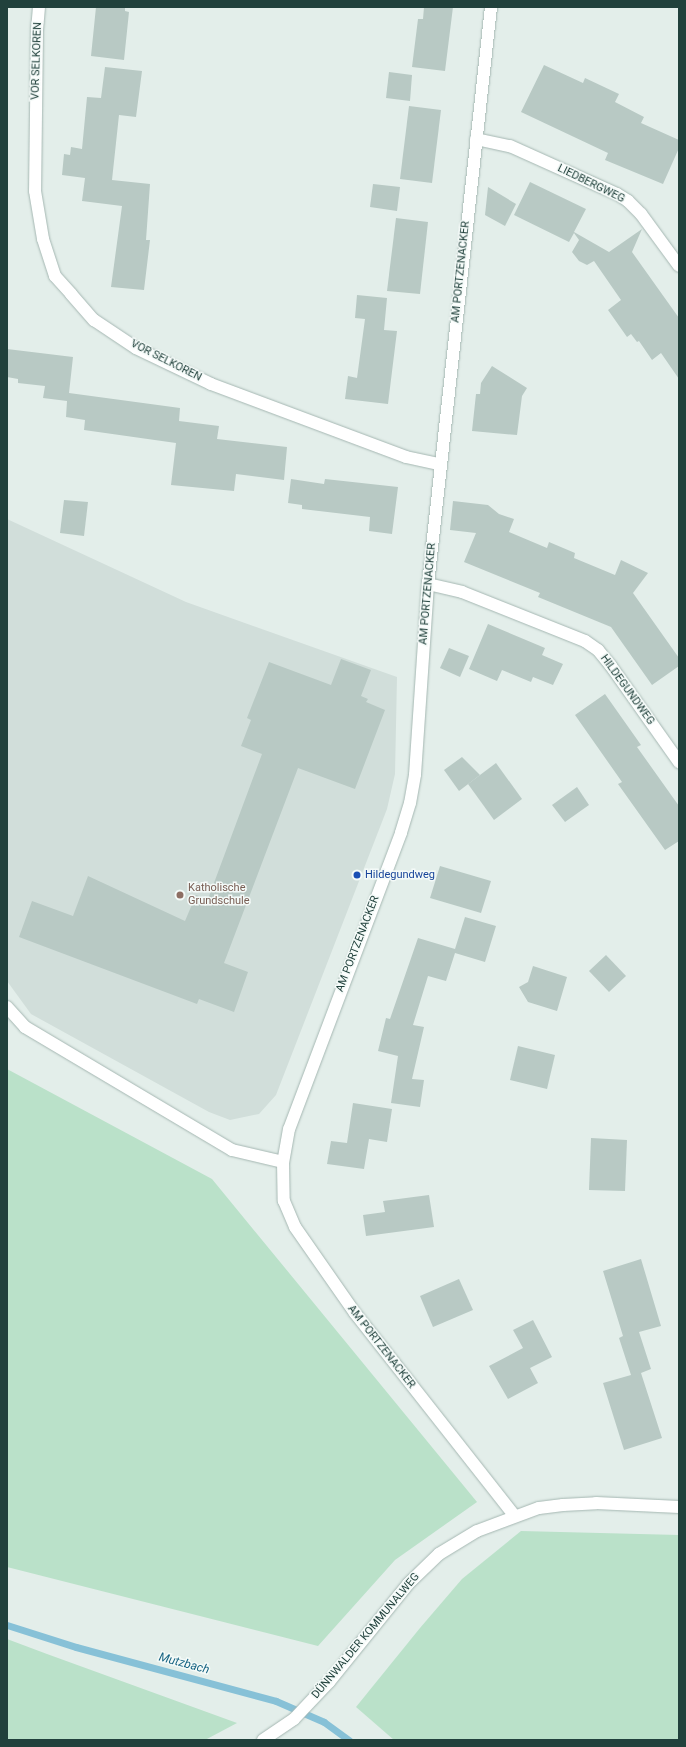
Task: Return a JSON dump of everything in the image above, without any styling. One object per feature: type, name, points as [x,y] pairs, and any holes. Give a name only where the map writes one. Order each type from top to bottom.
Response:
[{"type":"street","name":"VOR SELKOREN","points":[[39,7],[37,31],[34,191],[43,239],[55,276],[94,320],[136,348],[211,384],[406,458],[440,464]]},
{"type":"street","name":"AM PORTZENACKER","points":[[491,7],[440,464],[428,584],[415,775],[410,803],[289,1129],[283,1162],[284,1201],[295,1227],[355,1312],[515,1516]]},
{"type":"street","name":"LIEDBERGWEG","points":[[476,139],[510,146],[617,194],[628,201],[641,214],[679,266]]},
{"type":"street","name":"HILDEGUNDWEG","points":[[428,584],[462,592],[585,641],[598,650],[679,762]]},
{"type":"street","points":[[7,1007],[25,1027],[232,1150],[283,1162]]},
{"type":"street","name":"DÜNNWALDER KOMMUNALWEG","points":[[263,1740],[294,1720],[329,1682],[408,1584],[439,1554],[477,1531],[539,1508],[596,1503],[679,1506]]},
{"type":"shaded area","name":"Katholische Grundschule","points":[[7,519],[186,602],[397,677],[395,774],[387,809],[276,1095],[259,1114],[230,1120],[209,1112],[31,1014],[7,981]]},
{"type":"green space","points":[[7,1069],[212,1179],[477,1502],[395,1560],[318,1646],[7,1567]]},
{"type":"green space","points":[[521,1531],[679,1535],[679,1740],[394,1740],[356,1707],[462,1579]]},
{"type":"green space","points":[[7,1639],[237,1723],[205,1740],[7,1740]]},
{"type":"building","points":[[96,7],[125,7],[125,11],[129,12],[124,60],[91,56]]},
{"type":"building","points":[[424,7],[453,7],[445,71],[412,67],[418,19],[423,19]]},
{"type":"building","points":[[544,65],[583,83],[585,78],[619,94],[615,102],[644,117],[641,123],[679,140],[679,148],[663,184],[605,160],[608,153],[521,112]]},
{"type":"building","points":[[105,67],[142,71],[136,117],[119,115],[112,180],[150,184],[146,240],[150,240],[144,290],[111,287],[122,206],[82,201],[85,178],[62,175],[64,154],[70,155],[71,147],[82,149],[87,97],[101,98]]},
{"type":"building","points":[[389,72],[412,75],[410,101],[386,98]]},
{"type":"building","points":[[409,106],[441,110],[432,183],[400,179]]},
{"type":"building","points":[[530,182],[586,209],[574,232],[609,252],[642,229],[632,252],[679,318],[679,379],[661,353],[652,360],[639,341],[637,342],[631,334],[627,337],[608,310],[621,300],[594,261],[587,265],[579,261],[572,252],[579,240],[574,233],[569,242],[514,215]]},
{"type":"building","points":[[373,184],[400,187],[397,211],[370,207]]},
{"type":"building","points":[[488,187],[516,204],[505,226],[485,215]]},
{"type":"building","points":[[396,218],[428,222],[420,294],[387,291]]},
{"type":"building","points":[[357,295],[387,298],[384,330],[397,331],[388,404],[345,399],[348,376],[357,378],[365,319],[355,318]]},
{"type":"building","points":[[7,349],[73,357],[69,393],[180,408],[179,421],[219,426],[217,439],[287,447],[284,480],[236,474],[234,491],[171,485],[176,443],[84,430],[85,420],[66,417],[67,401],[43,398],[45,386],[18,383],[18,379],[7,377]]},
{"type":"building","points":[[492,366],[527,388],[522,396],[517,435],[472,431],[476,394],[480,394],[481,383]]},
{"type":"building","points":[[291,479],[324,484],[325,479],[398,487],[392,534],[369,531],[370,517],[302,509],[302,505],[288,503]]},
{"type":"building","points":[[64,500],[88,502],[84,536],[60,533]]},
{"type":"building","points":[[453,501],[488,505],[499,514],[514,519],[509,532],[547,548],[549,542],[575,553],[574,558],[615,575],[621,560],[648,573],[633,593],[679,658],[679,666],[652,685],[611,627],[538,597],[540,593],[464,562],[476,533],[450,530]]},
{"type":"building","points":[[488,624],[545,648],[542,655],[563,664],[553,685],[533,677],[531,682],[502,670],[497,681],[469,669]]},
{"type":"building","points":[[449,648],[469,656],[460,677],[440,668]]},
{"type":"building","points":[[341,659],[371,670],[361,696],[368,699],[366,702],[385,710],[355,789],[298,768],[224,963],[248,972],[234,1012],[199,999],[197,1004],[19,937],[32,901],[73,916],[88,876],[185,921],[196,895],[208,899],[262,754],[241,746],[251,720],[247,718],[269,662],[331,685]]},
{"type":"building","points":[[605,694],[641,745],[637,747],[679,806],[679,841],[665,850],[618,784],[622,782],[575,715]]},
{"type":"building","points":[[462,757],[480,775],[459,791],[444,770]]},
{"type":"building","points":[[496,763],[522,799],[494,820],[468,784]]},
{"type":"building","points":[[577,787],[589,805],[565,822],[552,805]]},
{"type":"building","points":[[440,866],[491,881],[481,913],[430,898]]},
{"type":"building","points":[[465,917],[496,926],[485,962],[455,953],[446,981],[428,976],[413,1025],[424,1027],[412,1079],[424,1080],[420,1107],[391,1103],[398,1056],[378,1051],[386,1018],[390,1019],[418,938],[455,949]]},
{"type":"building","points":[[606,955],[626,976],[609,992],[589,971]]},
{"type":"building","points":[[533,966],[567,977],[557,1011],[528,1002],[519,987],[528,982]]},
{"type":"building","points":[[518,1046],[555,1055],[547,1089],[510,1080]]},
{"type":"building","points":[[353,1103],[392,1109],[387,1142],[369,1139],[364,1169],[327,1164],[331,1141],[347,1143]]},
{"type":"building","points":[[591,1138],[627,1140],[625,1191],[589,1190]]},
{"type":"building","points":[[429,1195],[434,1227],[366,1236],[363,1215],[385,1212],[383,1201]]},
{"type":"building","points":[[641,1259],[661,1326],[639,1332],[651,1369],[641,1373],[662,1438],[624,1450],[603,1383],[631,1375],[619,1338],[623,1336],[603,1271]]},
{"type":"building","points":[[459,1279],[473,1310],[433,1327],[420,1296]]},
{"type":"building","points":[[533,1320],[552,1357],[530,1368],[538,1383],[508,1399],[489,1366],[523,1348],[513,1330]]},
{"type":"waterway","name":"Mutzbach","points":[[7,1625],[76,1647],[276,1701],[324,1722],[349,1740]]},
{"type":"place","name":"Hildegundweg","points":[[357,875]]},
{"type":"place","name":"Katholische Grundschule","points":[[180,895]]}]
